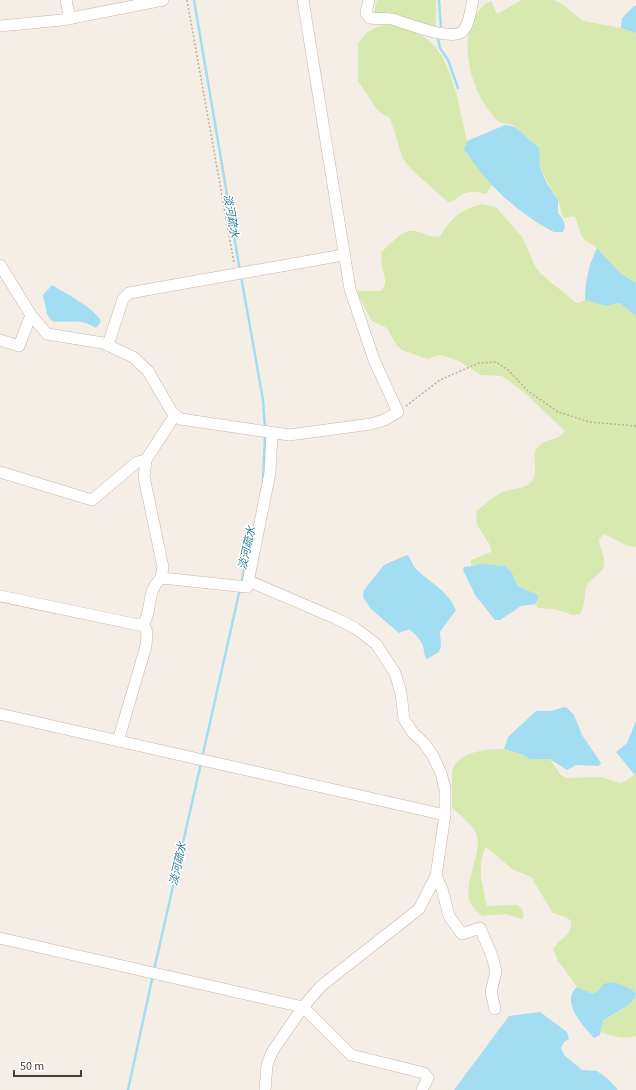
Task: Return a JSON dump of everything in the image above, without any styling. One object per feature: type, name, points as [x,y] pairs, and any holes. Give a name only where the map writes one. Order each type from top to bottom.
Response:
[{"type":"street","points":[[66,0],[70,19]]},
{"type":"street","points":[[0,26],[70,19],[163,0]]},
{"type":"street","points":[[0,265],[31,315],[48,334],[108,345],[133,357],[148,371],[175,415],[180,419],[289,435],[353,427],[379,421],[398,412],[374,360],[350,289],[343,255],[303,0]]},
{"type":"street","points":[[369,0],[366,13],[370,18],[389,19],[425,31],[456,34],[464,29],[471,12],[473,0]]},
{"type":"street","points":[[108,345],[123,299],[127,294],[343,255]]},
{"type":"street","points":[[0,340],[19,346],[31,315]]},
{"type":"street","points":[[143,624],[147,616],[151,594],[163,573],[163,566],[144,477],[146,460],[175,415]]},
{"type":"street","points":[[243,585],[270,473],[267,432]]},
{"type":"street","points":[[0,472],[92,500],[137,462],[146,460]]},
{"type":"street","points":[[160,578],[243,585],[335,618],[355,628],[376,644],[395,673],[404,719],[433,756],[441,773],[445,789],[445,815],[436,876],[418,909],[321,986],[303,1007],[272,1052],[267,1066],[265,1090]]},
{"type":"street","points":[[0,596],[133,624],[143,624]]},
{"type":"street","points":[[118,741],[146,646],[147,632],[143,624]]},
{"type":"street","points":[[0,714],[445,815]]},
{"type":"street","points":[[436,876],[442,889],[449,916],[462,934],[480,928],[492,956],[496,971],[491,992],[495,1010]]},
{"type":"street","points":[[0,938],[303,1007],[350,1055],[424,1073],[428,1078],[422,1090]]},
{"type":"path","points":[[187,0],[239,273]]},
{"type":"path","points":[[398,412],[440,380],[479,363],[496,362],[508,370],[528,391],[558,412],[590,422],[636,426]]},
{"type":"green space","points":[[377,0],[436,0],[436,27],[416,23],[388,12],[373,16]]},
{"type":"green space","points":[[522,0],[553,0],[562,4],[583,21],[621,28],[636,33],[636,283],[621,274],[597,248],[585,240],[581,235],[575,216],[563,218],[558,200],[542,171],[538,152],[535,146],[514,126],[498,121],[481,99],[475,85],[470,71],[468,41],[470,27],[476,15],[484,5],[491,1],[497,14]]},
{"type":"green space","points":[[392,24],[424,37],[434,45],[442,56],[458,99],[467,141],[464,147],[467,154],[492,185],[486,194],[469,192],[448,202],[412,170],[403,159],[390,118],[378,111],[358,81],[358,43],[366,33],[379,26]]},
{"type":"green space","points":[[482,204],[496,207],[523,238],[535,266],[541,274],[574,301],[578,303],[585,300],[606,306],[620,303],[636,316],[636,547],[628,546],[604,534],[599,539],[604,559],[604,566],[602,571],[589,582],[587,586],[580,614],[573,615],[554,609],[538,608],[535,604],[539,599],[538,595],[518,586],[512,573],[502,565],[471,565],[471,560],[491,552],[490,545],[477,525],[476,511],[502,492],[524,487],[530,484],[535,472],[535,452],[537,448],[544,442],[560,436],[565,431],[527,395],[502,376],[481,375],[459,361],[440,355],[427,359],[402,350],[397,346],[387,328],[372,321],[356,291],[381,291],[385,284],[385,278],[381,252],[402,234],[409,231],[417,231],[436,237],[440,236],[457,215]]},
{"type":"green space","points":[[504,749],[521,754],[530,759],[550,759],[560,774],[566,778],[602,777],[619,783],[626,781],[636,773],[636,1036],[622,1038],[600,1032],[603,1021],[625,1008],[599,990],[593,994],[577,987],[558,961],[553,949],[568,934],[571,921],[566,917],[553,913],[531,877],[512,869],[486,847],[481,861],[481,876],[487,906],[517,905],[522,909],[524,916],[522,919],[506,914],[482,916],[470,902],[468,893],[478,846],[477,837],[472,826],[452,808],[452,771],[455,764],[460,759],[474,752]]},
{"type":"water","points":[[634,6],[636,6],[636,33],[621,28],[622,18]]},
{"type":"water","points":[[505,125],[515,128],[539,147],[540,167],[546,182],[558,200],[558,213],[564,224],[563,232],[554,232],[548,229],[512,204],[481,173],[464,149],[467,141]]},
{"type":"water","points":[[597,248],[621,274],[636,283],[636,316],[620,303],[606,306],[585,300],[588,273]]},
{"type":"water","points":[[52,285],[94,312],[101,322],[96,328],[79,322],[52,321],[47,314],[43,295]]},
{"type":"water","points":[[407,555],[415,568],[448,597],[456,610],[440,632],[441,646],[439,652],[427,659],[421,642],[409,629],[399,633],[370,608],[363,597],[364,590],[384,565]]},
{"type":"water","points":[[482,564],[505,566],[512,573],[518,586],[538,595],[539,598],[535,604],[521,606],[500,620],[495,620],[475,595],[463,570],[464,567]]},
{"type":"water","points":[[564,707],[574,715],[582,735],[601,763],[599,766],[576,765],[567,770],[550,759],[530,759],[521,754],[504,749],[508,737],[536,711],[551,711]]},
{"type":"water","points":[[636,721],[636,773],[634,774],[616,752],[627,743]]},
{"type":"water","points":[[614,982],[631,989],[636,994],[631,1003],[603,1021],[600,1035],[594,1038],[584,1027],[575,1013],[572,1006],[572,993],[577,987],[593,994],[599,990],[603,984]]},
{"type":"water","points":[[540,1012],[567,1032],[569,1039],[564,1042],[561,1048],[564,1055],[582,1070],[597,1071],[608,1079],[618,1090],[454,1090],[509,1016]]},
{"type":"waterway","name":"淡河疏水","points":[[194,0],[240,271]]},
{"type":"waterway","points":[[439,0],[441,29]]},
{"type":"waterway","points":[[438,38],[440,48],[448,60],[458,88]]},
{"type":"waterway","name":"淡河疏水","points":[[241,276],[263,400],[265,429]]},
{"type":"waterway","name":"淡河疏水","points":[[263,480],[265,436]]},
{"type":"waterway","name":"淡河疏水","points":[[241,584],[253,530]]},
{"type":"waterway","name":"淡河疏水","points":[[202,758],[240,589]]},
{"type":"waterway","name":"淡河疏水","points":[[154,970],[201,763]]},
{"type":"waterway","name":"淡河疏水","points":[[128,1090],[153,975]]}]
